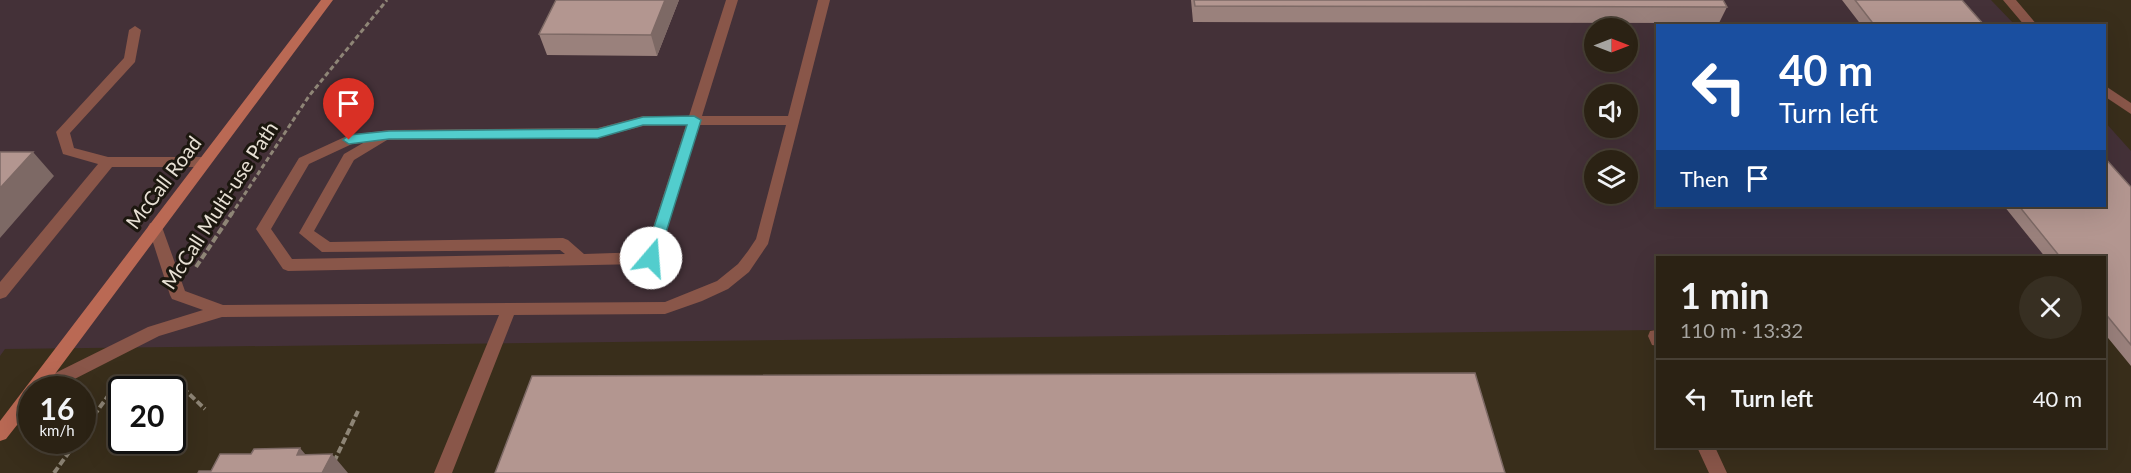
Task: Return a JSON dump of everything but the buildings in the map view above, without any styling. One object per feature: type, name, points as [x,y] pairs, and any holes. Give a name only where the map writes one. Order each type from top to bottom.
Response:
[{"type":"main road","name":"McCall Road","points":[[45,376],[327,0]]},
{"type":"main road","name":"McCall Road","points":[[0,434],[18,411]]},
{"type":"lane","points":[[644,279],[732,0]]},
{"type":"lane","points":[[65,376],[154,331],[222,311],[666,308],[704,295],[733,280],[751,262],[763,240],[824,0]]},
{"type":"lane","points":[[2009,0],[2030,24]]},
{"type":"lane","points":[[135,30],[130,58],[63,132],[68,152],[108,162],[204,162]]},
{"type":"lane","points":[[2106,91],[2131,110]]},
{"type":"lane","points":[[651,258],[288,265],[263,229],[304,161],[349,140],[389,135],[598,134],[643,121],[794,120]]},
{"type":"lane","points":[[389,135],[349,157],[306,233],[327,248],[563,244],[579,258]]},
{"type":"lane","points":[[0,294],[108,162]]},
{"type":"lane","points":[[155,227],[178,295],[222,311]]},
{"type":"lane","points":[[443,473],[509,309]]},
{"type":"lane","points":[[1706,448],[1718,473]]},
{"type":"path","name":"McCall Multi-use Path","points":[[178,295],[309,96],[387,0]]},
{"type":"path","points":[[122,376],[128,368]]},
{"type":"path","points":[[186,391],[205,409]]},
{"type":"path","points":[[96,413],[108,396]]},
{"type":"path","points":[[330,470],[358,411]]},
{"type":"path","points":[[54,473],[68,454]]},
{"type":"path","points":[[325,457],[336,457]]},
{"type":"shaded area","points":[[0,0],[1991,0],[2014,24],[1656,24],[1656,207],[2106,207],[2106,123],[2131,151],[2131,325],[2106,263],[2106,256],[1656,256],[1656,330],[5,349],[0,356]]},
{"type":"route","points":[[349,140],[389,135],[598,134],[643,121],[694,120],[651,258]]}]
